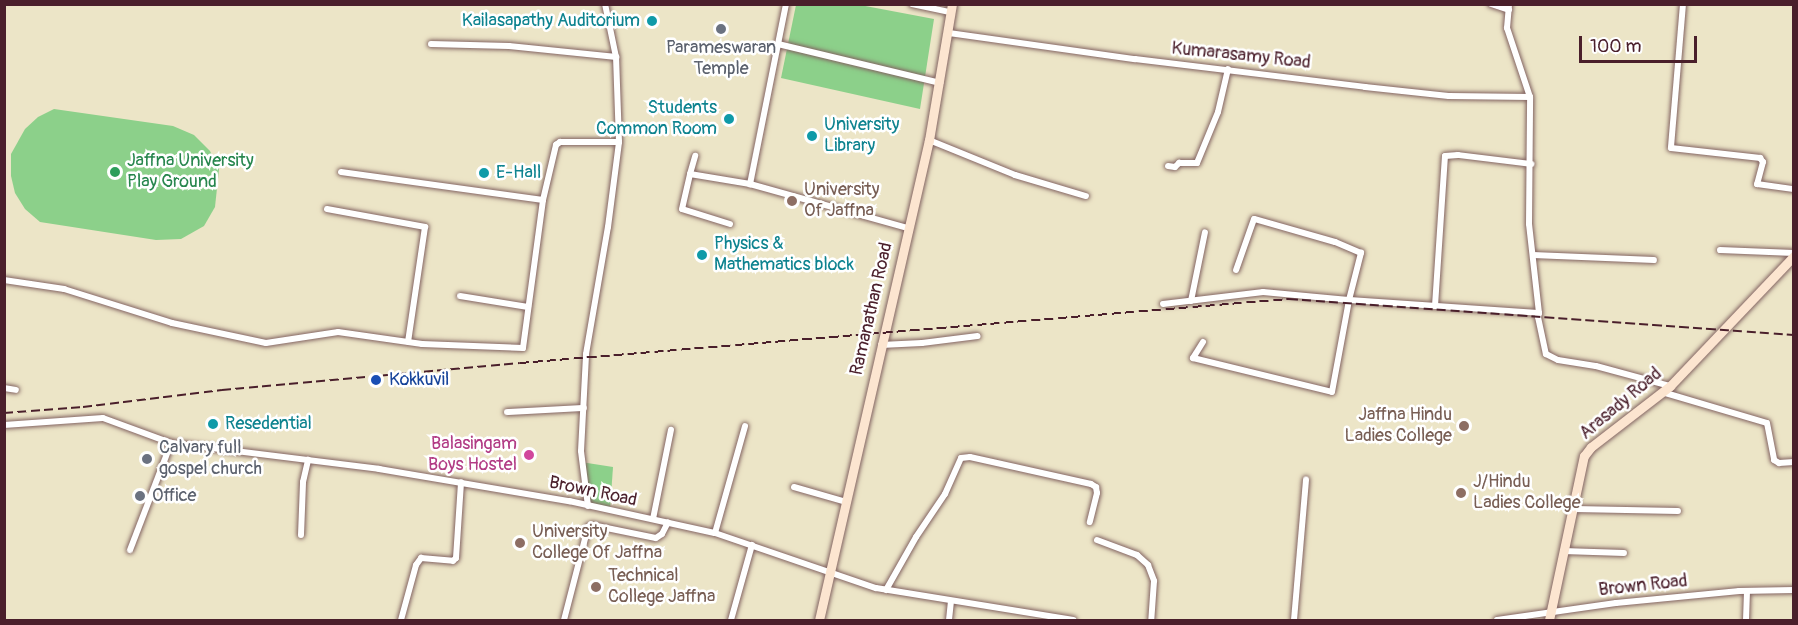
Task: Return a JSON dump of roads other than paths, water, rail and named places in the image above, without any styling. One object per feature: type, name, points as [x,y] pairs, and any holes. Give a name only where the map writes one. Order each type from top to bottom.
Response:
[{"type":"main road","name":"Ramanathan Road","points":[[819,621],[929,140],[949,33],[951,8]]},
{"type":"main road","name":"Arasady Road","points":[[1549,617],[1584,456],[1591,447],[1666,389],[1794,254]]},
{"type":"street","points":[[588,506],[581,470],[586,354],[608,227],[619,142],[616,57],[605,4]]},
{"type":"street","points":[[750,184],[786,4]]},
{"type":"street","points":[[912,4],[951,8]]},
{"type":"street","points":[[1491,4],[1509,7],[1507,28],[1530,97],[1529,224],[1538,316],[1546,354],[1558,360],[1596,366],[1767,423],[1774,460],[1779,463],[1794,462]]},
{"type":"street","points":[[1683,4],[1671,148],[1760,158],[1763,162],[1757,184],[1794,189]]},
{"type":"street","name":"Kumarasamy Road","points":[[949,33],[1135,59],[1449,96],[1530,97]]},
{"type":"street","points":[[431,44],[509,46],[616,57]]},
{"type":"street","points":[[778,44],[940,83]]},
{"type":"street","points":[[1168,166],[1175,167],[1179,163],[1197,163],[1218,112],[1228,69]]},
{"type":"street","points":[[929,140],[1015,175],[1086,196]]},
{"type":"street","points":[[4,280],[64,289],[172,323],[266,343],[338,332],[408,342],[523,348],[543,200],[556,145],[560,142],[619,142]]},
{"type":"street","points":[[1435,306],[1445,156],[1458,154],[1531,164]]},
{"type":"street","points":[[695,156],[682,209],[730,224]]},
{"type":"street","points":[[341,172],[543,200]]},
{"type":"street","points":[[690,174],[750,184],[908,228]]},
{"type":"street","points":[[327,209],[425,227],[408,342]]},
{"type":"street","points":[[1203,342],[1194,358],[1332,393],[1360,251],[1254,219],[1236,270]]},
{"type":"street","points":[[1191,301],[1205,232]]},
{"type":"street","points":[[1720,250],[1794,254]]},
{"type":"street","points":[[1533,255],[1654,260]]},
{"type":"street","points":[[1163,304],[1263,292],[1539,313]]},
{"type":"street","points":[[460,296],[528,307]]},
{"type":"street","points":[[881,345],[978,336]]},
{"type":"street","points":[[4,388],[16,390]]},
{"type":"street","points":[[507,412],[584,408]]},
{"type":"street","name":"Brown Road","points":[[4,425],[103,418],[171,443],[461,482],[715,533],[886,590],[1049,619],[1073,621]]},
{"type":"street","points":[[715,533],[745,426]]},
{"type":"street","points":[[653,519],[672,430]]},
{"type":"street","points":[[130,550],[171,443]]},
{"type":"street","points":[[886,590],[916,537],[945,494],[961,458],[970,457],[1091,484],[1096,487],[1097,493],[1090,522]]},
{"type":"street","points":[[301,535],[303,482],[308,460]]},
{"type":"street","points":[[1294,621],[1306,480]]},
{"type":"street","points":[[401,621],[416,565],[420,558],[453,561],[456,558],[461,482]]},
{"type":"street","points":[[794,487],[846,502]]},
{"type":"street","points":[[1574,509],[1678,511]]},
{"type":"street","points":[[564,621],[588,527],[592,525],[656,538],[662,534],[668,522]]},
{"type":"street","points":[[1097,540],[1137,555],[1148,566],[1154,581],[1151,621]]},
{"type":"street","points":[[731,621],[752,545]]},
{"type":"street","points":[[1563,551],[1624,553]]},
{"type":"street","name":"Brown Road","points":[[1497,621],[1549,617],[1616,603],[1747,591],[1794,590]]},
{"type":"street","points":[[1746,621],[1747,591]]},
{"type":"street","points":[[950,621],[951,601]]},
{"type":"railway","points":[[4,413],[83,407],[222,390],[520,363],[1289,299],[1794,335]]},
{"type":"place","name":"Kailasapathy Auditorium","points":[[652,21]]},
{"type":"place","name":"Parameswaran Temple","points":[[721,29]]},
{"type":"place","name":"Students Common Room","points":[[729,119]]},
{"type":"place","name":"University Library","points":[[812,136]]},
{"type":"place","name":"Jaffna University Play Ground","points":[[115,172]]},
{"type":"place","name":"E-Hall","points":[[484,173]]},
{"type":"place","name":"University Of Jaffna","points":[[792,201]]},
{"type":"place","name":"Physics & Mathematics block","points":[[702,255]]},
{"type":"place","name":"Kokkuvil","points":[[376,380]]},
{"type":"place","name":"Resedential","points":[[213,424]]},
{"type":"place","name":"Jaffna Hindu Ladies College","points":[[1464,426]]},
{"type":"place","name":"Balasingam Boys Hostel","points":[[529,455]]},
{"type":"place","name":"Calvary full gospel church","points":[[147,459]]},
{"type":"place","name":"J/Hindu Ladies College","points":[[1461,493]]},
{"type":"place","name":"Office","points":[[140,496]]},
{"type":"place","name":"University College Of Jaffna","points":[[520,543]]},
{"type":"place","name":"Technical College Jaffna","points":[[596,587]]}]
